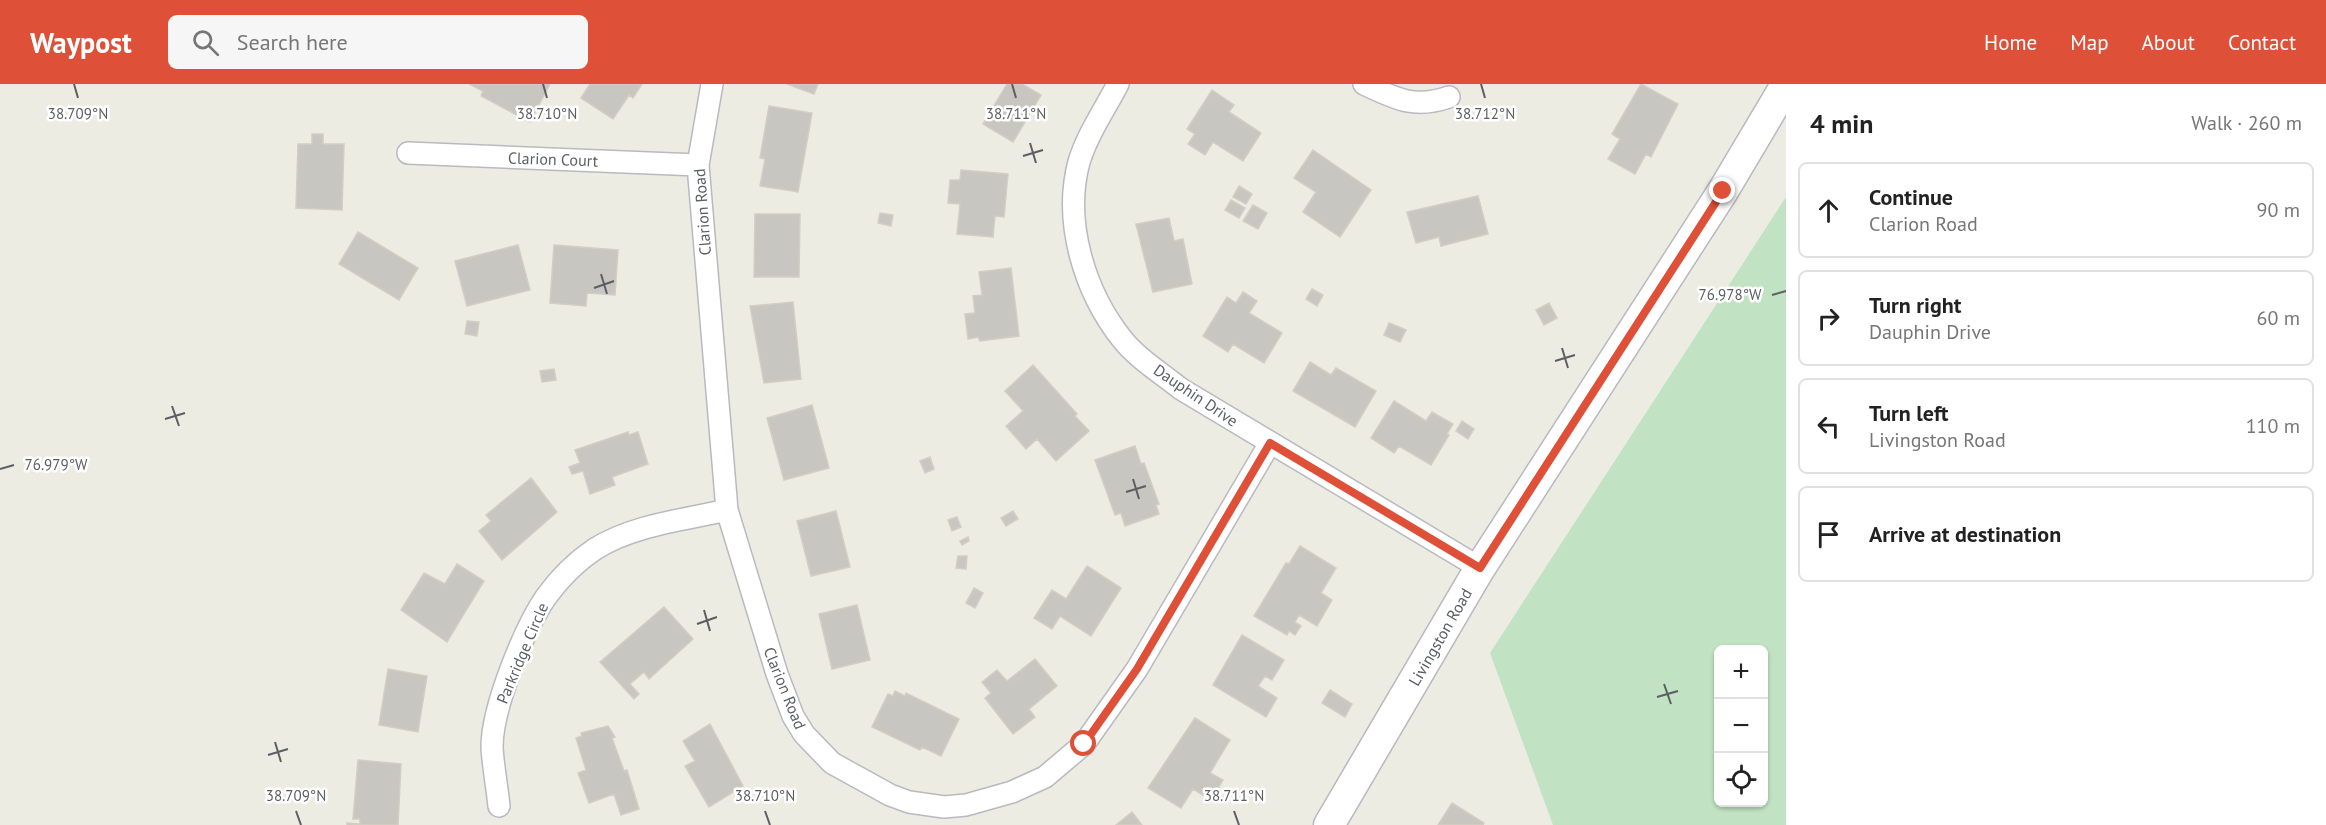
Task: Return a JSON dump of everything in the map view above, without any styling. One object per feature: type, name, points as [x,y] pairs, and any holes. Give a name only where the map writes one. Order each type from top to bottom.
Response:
[{"type":"main road","name":"Livingston Road","points":[[1329,825],[1480,568],[1723,191],[1786,86]]},
{"type":"street","name":"Clarion Road","points":[[712,84],[698,165],[727,510],[777,674],[804,734],[832,763],[890,795],[927,805],[966,805],[1012,792],[1045,777],[1084,744],[1137,669],[1270,443]]},
{"type":"street","name":"Dauphin Drive","points":[[1118,84],[1080,161],[1074,191],[1076,237],[1090,282],[1122,338],[1138,356],[1181,389],[1480,568]]},
{"type":"street","points":[[1364,84],[1403,102],[1433,102],[1449,97]]},
{"type":"street","name":"Clarion Court","points":[[408,153],[698,165]]},
{"type":"street","name":"Parkridge Circle","points":[[499,806],[492,746],[495,718],[505,687],[546,597],[571,568],[596,549],[622,536],[727,510]]},
{"type":"green space","points":[[1786,197],[1786,825],[1553,825],[1490,653]]},
{"type":"building","points":[[469,84],[550,84],[530,122],[481,96],[483,91]]},
{"type":"building","points":[[590,84],[642,84],[633,98],[629,95],[613,119],[581,98]]},
{"type":"building","points":[[787,84],[818,84],[814,94]]},
{"type":"building","points":[[1007,84],[1022,84],[1041,95],[1013,142],[983,124]]},
{"type":"building","points":[[1641,84],[1678,104],[1651,157],[1646,154],[1635,174],[1608,159],[1620,139],[1612,134]]},
{"type":"building","points":[[1212,90],[1234,105],[1229,112],[1261,133],[1243,161],[1213,142],[1205,155],[1188,144],[1195,134],[1187,129]]},
{"type":"building","points":[[769,106],[812,113],[798,192],[760,186],[765,159],[760,158]]},
{"type":"building","points":[[312,134],[323,134],[323,144],[344,144],[342,210],[296,208],[298,144],[312,144]]},
{"type":"building","points":[[1313,150],[1371,190],[1340,237],[1303,212],[1316,192],[1294,178]]},
{"type":"building","points":[[961,170],[1008,174],[1004,217],[995,216],[993,237],[957,234],[960,204],[948,203],[950,180],[960,180]]},
{"type":"building","points":[[1239,186],[1252,194],[1246,204],[1233,197]]},
{"type":"building","points":[[1478,196],[1488,234],[1441,246],[1439,237],[1416,243],[1407,212]]},
{"type":"building","points":[[1231,200],[1245,208],[1239,218],[1225,210]]},
{"type":"building","points":[[1253,205],[1267,213],[1258,229],[1243,221]]},
{"type":"building","points":[[880,213],[893,215],[891,226],[878,223]]},
{"type":"building","points":[[755,214],[800,214],[799,277],[754,277]]},
{"type":"building","points":[[1169,218],[1174,241],[1183,239],[1192,284],[1153,292],[1136,224]]},
{"type":"building","points":[[358,232],[418,268],[399,300],[339,264]]},
{"type":"building","points":[[518,245],[530,290],[467,306],[455,261]]},
{"type":"building","points":[[554,245],[618,250],[615,295],[587,293],[586,306],[550,303]]},
{"type":"building","points":[[1011,268],[1019,336],[980,341],[978,337],[968,339],[965,314],[975,313],[973,296],[982,295],[979,272]]},
{"type":"building","points":[[1312,289],[1323,295],[1317,306],[1306,299]]},
{"type":"building","points":[[1243,292],[1257,301],[1249,313],[1282,333],[1264,363],[1233,344],[1228,352],[1203,336],[1227,297],[1236,303]]},
{"type":"building","points":[[793,302],[801,379],[764,383],[750,306]]},
{"type":"building","points":[[1549,303],[1557,318],[1544,325],[1536,310]]},
{"type":"building","points":[[467,321],[479,322],[477,336],[465,334]]},
{"type":"building","points":[[1389,323],[1406,330],[1400,342],[1384,335]]},
{"type":"building","points":[[1310,362],[1331,375],[1336,368],[1376,391],[1355,427],[1293,391]]},
{"type":"building","points":[[1033,365],[1077,414],[1075,416],[1089,431],[1056,461],[1037,439],[1026,449],[1006,426],[1023,411],[1005,391]]},
{"type":"building","points":[[554,369],[556,380],[542,382],[540,371]]},
{"type":"building","points":[[1394,401],[1426,421],[1432,412],[1453,424],[1431,465],[1399,446],[1394,453],[1371,438]]},
{"type":"building","points":[[812,405],[829,468],[784,480],[767,418]]},
{"type":"building","points":[[1462,421],[1474,429],[1468,439],[1456,431]]},
{"type":"building","points":[[628,432],[629,435],[638,432],[648,464],[612,477],[615,485],[590,494],[583,471],[572,474],[569,467],[580,463],[575,450]]},
{"type":"building","points":[[1135,446],[1141,464],[1144,463],[1159,504],[1156,505],[1159,514],[1125,526],[1121,513],[1115,515],[1095,460]]},
{"type":"building","points":[[930,457],[934,469],[925,473],[920,461]]},
{"type":"building","points":[[531,478],[557,512],[502,560],[479,531],[491,521],[486,515]]},
{"type":"building","points":[[836,511],[850,567],[811,576],[797,521]]},
{"type":"building","points":[[1013,511],[1018,519],[1006,526],[1001,518]]},
{"type":"building","points":[[957,517],[961,527],[952,531],[948,520]]},
{"type":"building","points":[[968,537],[969,541],[962,545],[960,541]]},
{"type":"building","points":[[1300,546],[1336,568],[1321,593],[1332,600],[1317,626],[1299,615],[1295,622],[1301,626],[1295,635],[1289,631],[1287,635],[1254,616],[1286,563],[1289,564]]},
{"type":"building","points":[[958,556],[967,556],[966,569],[956,568]]},
{"type":"building","points":[[457,564],[484,581],[447,642],[401,610],[424,573],[445,584]]},
{"type":"building","points":[[1087,566],[1121,588],[1091,636],[1060,616],[1052,629],[1034,618],[1052,590],[1066,599]]},
{"type":"building","points":[[974,588],[983,593],[975,608],[966,603]]},
{"type":"building","points":[[857,605],[870,660],[832,669],[819,614]]},
{"type":"building","points":[[664,607],[693,639],[649,679],[644,672],[630,684],[639,694],[634,699],[600,662]]},
{"type":"building","points":[[1242,635],[1284,660],[1272,680],[1265,676],[1258,686],[1277,698],[1266,717],[1213,685]]},
{"type":"building","points":[[1035,659],[1057,686],[1029,709],[1035,717],[1013,734],[985,698],[991,693],[982,682],[997,670],[1007,681]]},
{"type":"building","points":[[388,669],[427,676],[418,732],[379,725]]},
{"type":"building","points":[[1330,690],[1352,704],[1345,717],[1322,703]]},
{"type":"building","points":[[895,691],[905,696],[906,693],[959,719],[941,756],[922,747],[920,750],[872,727],[888,694],[893,696]]},
{"type":"building","points":[[1195,718],[1230,740],[1210,773],[1223,780],[1211,800],[1193,789],[1181,808],[1148,788]]},
{"type":"building","points":[[710,724],[743,786],[709,807],[685,766],[695,761],[683,741]]},
{"type":"building","points":[[608,726],[615,737],[612,738],[624,771],[627,770],[639,809],[621,815],[614,794],[589,803],[578,773],[586,770],[576,738],[582,736],[581,733]]},
{"type":"building","points":[[358,760],[401,764],[398,825],[347,825],[347,823],[360,824],[360,819],[353,819]]},
{"type":"building","points":[[1452,803],[1484,823],[1483,825],[1438,825]]},
{"type":"building","points":[[1132,812],[1142,825],[1116,825]]},
{"type":"route","points":[[1084,744],[1137,669],[1270,443],[1480,568],[1723,191]]}]
